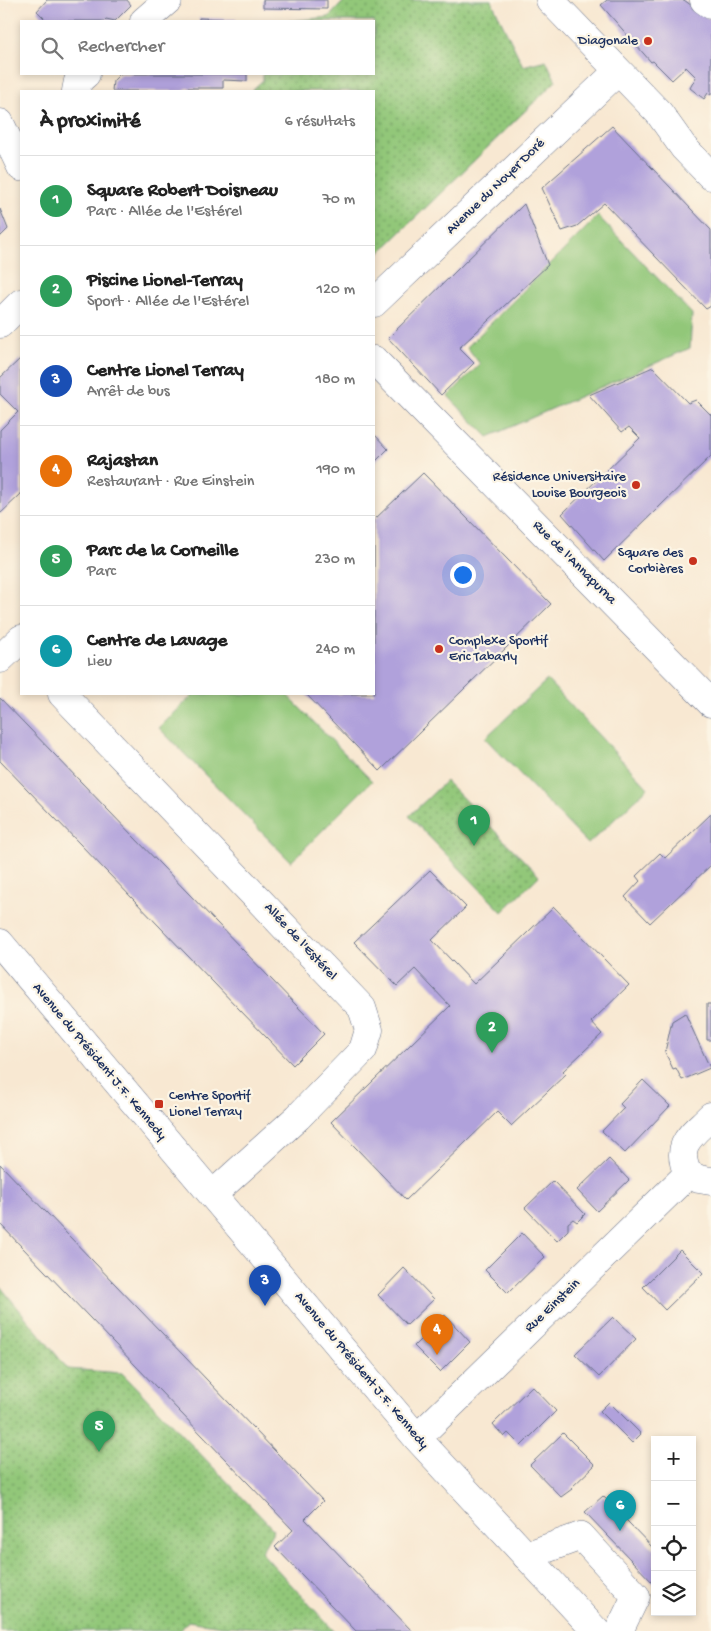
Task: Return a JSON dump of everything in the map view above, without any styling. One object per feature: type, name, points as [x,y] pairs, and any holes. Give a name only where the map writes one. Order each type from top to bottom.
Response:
[{"type":"street","points":[[145,20],[168,0]]},
{"type":"street","points":[[550,0],[659,113],[684,148],[711,176]]},
{"type":"street","points":[[704,0],[711,6]]},
{"type":"street","name":"Avenue du Noyer Doré","points":[[375,302],[618,71]]},
{"type":"street","points":[[76,90],[78,81],[85,75]]},
{"type":"street","points":[[0,123],[20,165]]},
{"type":"street","points":[[0,324],[20,304]]},
{"type":"street","name":"Rue de l'Annapurna","points":[[375,361],[711,703]]},
{"type":"street","name":"Allée de l'Estérel","points":[[63,695],[362,1008],[368,1030],[363,1050],[285,1130],[212,1195]]},
{"type":"street","name":"Avenue du Président J.F. Kennedy","points":[[0,943],[417,1438],[596,1631]]},
{"type":"street","name":"Rue Einstein","points":[[417,1438],[700,1177],[681,1152],[687,1140],[711,1116]]},
{"type":"street","points":[[526,1556],[581,1536],[636,1596],[619,1631]]},
{"type":"green space","points":[[345,0],[491,0],[523,66],[546,60],[556,81],[375,257],[375,90],[252,90],[263,80],[263,75],[375,75],[375,20],[299,20],[329,17]]},
{"type":"green space","points":[[598,216],[692,314],[690,348],[488,437],[448,396],[480,364],[467,347]]},
{"type":"green space","points":[[547,680],[648,788],[588,844],[485,738]]},
{"type":"green space","points":[[193,695],[287,695],[372,781],[291,862],[159,728]]},
{"type":"green space","points":[[446,781],[539,876],[502,912],[409,816]]},
{"type":"green space","points":[[0,1286],[68,1369],[122,1373],[274,1530],[261,1552],[334,1631],[221,1626],[188,1621],[180,1631],[0,1631]]},
{"type":"building","points":[[47,0],[127,0],[131,5],[116,20],[46,20],[37,11]]},
{"type":"building","points":[[263,0],[327,0],[327,9],[263,8]]},
{"type":"building","points":[[607,0],[684,0],[711,20],[711,95],[708,93],[704,99],[690,88],[696,77],[686,67],[672,80],[653,61],[651,62],[601,5]]},
{"type":"building","points":[[199,18],[236,19],[236,20],[199,20]]},
{"type":"building","points":[[119,75],[247,75],[247,81],[223,80],[223,88],[187,88],[184,90],[112,90],[113,81]]},
{"type":"building","points":[[612,126],[711,230],[711,306],[706,309],[604,203],[577,226],[562,231],[542,188]]},
{"type":"building","points":[[524,204],[548,265],[459,348],[474,363],[441,395],[388,338]]},
{"type":"building","points":[[0,209],[8,229],[0,237]]},
{"type":"building","points":[[20,359],[20,495],[0,514],[0,430],[18,412],[0,394],[0,378]]},
{"type":"building","name":"Résidence Universitaire Louise Bourgeois","points":[[653,367],[688,403],[696,400],[711,415],[711,456],[604,561],[562,514],[640,438],[629,427],[622,432],[589,395]]},
{"type":"building","points":[[375,435],[388,449],[375,462]]},
{"type":"building","name":"Complexe Sportif Eric Tabarly","points":[[423,473],[551,604],[380,771],[307,695],[375,695],[375,519]]},
{"type":"building","points":[[0,698],[324,1034],[293,1065],[0,761]]},
{"type":"building","points":[[711,814],[711,865],[650,923],[625,897],[640,881],[636,876],[660,853],[665,858]]},
{"type":"building","points":[[430,870],[466,907],[432,940],[474,984],[554,907],[629,985],[591,1022],[602,1034],[563,1071],[566,1074],[511,1126],[497,1112],[406,1200],[331,1122],[450,1006],[415,969],[397,986],[354,942]]},
{"type":"building","points":[[707,1004],[711,1004],[711,1040],[707,1040]]},
{"type":"building","points":[[685,1013],[710,1068],[682,1080],[676,1068],[673,1069],[665,1052],[672,1021]]},
{"type":"building","points":[[643,1080],[670,1106],[625,1153],[602,1131],[624,1108],[620,1104]]},
{"type":"building","points":[[609,1159],[629,1180],[597,1211],[577,1190]]},
{"type":"building","points":[[0,1164],[323,1501],[305,1519],[412,1631],[356,1631],[275,1547],[293,1530],[0,1224]]},
{"type":"building","points":[[553,1181],[585,1214],[577,1222],[573,1219],[568,1223],[568,1230],[557,1241],[525,1208]]},
{"type":"building","points":[[522,1233],[545,1257],[508,1293],[485,1270]]},
{"type":"building","points":[[680,1250],[703,1273],[665,1310],[643,1287]]},
{"type":"building","points":[[404,1268],[434,1299],[407,1325],[378,1295]]},
{"type":"building","points":[[445,1315],[470,1342],[440,1372],[414,1346]]},
{"type":"building","points":[[613,1317],[636,1339],[599,1377],[575,1354]]},
{"type":"building","points":[[532,1386],[556,1411],[521,1446],[508,1433],[504,1437],[493,1424]]},
{"type":"building","points":[[609,1402],[641,1434],[632,1443],[600,1411]]},
{"type":"building","points":[[563,1433],[595,1465],[572,1489],[561,1497],[530,1465]]},
{"type":"building","points":[[603,1496],[651,1546],[651,1581],[585,1512]]},
{"type":"place","name":"Diagonale","points":[[648,41]]},
{"type":"place","name":"Résidence Universitaire Louise Bourgeois","points":[[636,485]]},
{"type":"place","name":"Square des Corbières","points":[[693,561]]},
{"type":"place","name":"Complexe Sportif Eric Tabarly","points":[[439,649]]},
{"type":"place","name":"Square Robert Doisneau","points":[[474,846]]},
{"type":"place","name":"Piscine Lionel-Terray","points":[[492,1053]]},
{"type":"place","name":"Centre Sportif Lionel Terray","points":[[159,1104]]},
{"type":"place","name":"Centre Lionel Terray","points":[[265,1306]]},
{"type":"place","name":"Rajastan","points":[[437,1355]]},
{"type":"place","name":"Parc de la Corneille","points":[[99,1452]]},
{"type":"place","name":"Centre de Lavage","points":[[620,1531]]}]
